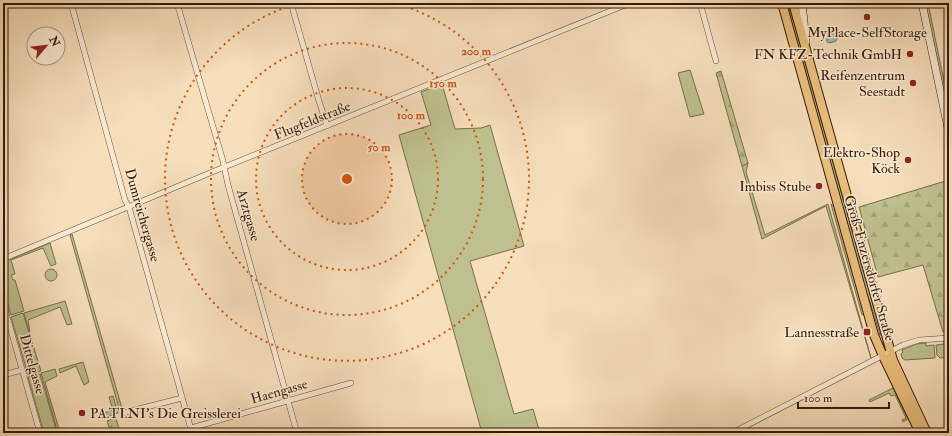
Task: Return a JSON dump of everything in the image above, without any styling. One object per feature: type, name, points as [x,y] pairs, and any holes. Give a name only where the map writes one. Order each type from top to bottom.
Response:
[{"type":"main road","name":"Groß-Enzersdorfer Straße","points":[[782,3],[872,330],[882,356],[920,433]]},
{"type":"main road","name":"Groß-Enzersdorfer Straße","points":[[793,3],[894,363],[926,433]]},
{"type":"street","name":"Dumreichergasse","points":[[71,3],[125,200],[129,208],[192,430]]},
{"type":"street","name":"Arztgasse","points":[[177,3],[221,154],[223,168],[297,433]]},
{"type":"street","points":[[291,3],[327,126]]},
{"type":"street","name":"Flugfeldstraße","points":[[3,259],[630,3]]},
{"type":"street","points":[[700,3],[716,61]]},
{"type":"street","points":[[802,3],[809,64]]},
{"type":"street","points":[[922,3],[949,133]]},
{"type":"street","name":"Dittelgasse","points":[[3,302],[40,433]]},
{"type":"street","points":[[732,433],[903,345],[919,340],[949,338]]},
{"type":"street","points":[[3,375],[22,370]]},
{"type":"street","name":"Haengasse","points":[[192,430],[351,383]]},
{"type":"street","points":[[123,413],[182,398]]},
{"type":"green space","points":[[784,3],[787,3],[794,23],[882,335],[880,335],[862,282]]},
{"type":"green space","points":[[925,3],[928,3],[949,106],[949,119]]},
{"type":"green space","points":[[690,70],[704,114],[690,117],[678,73]]},
{"type":"green space","points":[[721,71],[748,163],[742,166],[716,73]]},
{"type":"green space","points":[[442,84],[455,129],[481,128],[490,125],[524,246],[470,261],[514,414],[533,409],[540,433],[482,433],[399,135],[431,125],[421,92]]},
{"type":"green space","points":[[748,163],[746,172],[765,235],[828,204],[871,358],[826,206],[762,239],[742,166]]},
{"type":"green space","points":[[949,180],[949,331],[943,332],[923,265],[878,277],[859,207]]},
{"type":"green space","points":[[831,204],[834,206],[864,314],[862,315]]},
{"type":"green space","points":[[72,234],[123,412],[120,412],[70,235]]},
{"type":"green space","points":[[50,243],[56,264],[51,266],[43,248],[11,260],[15,274],[11,275],[13,280],[15,280],[24,311],[11,315],[3,286],[3,262]]},
{"type":"green space","points":[[49,269],[53,269],[57,275],[53,281],[49,281],[45,277],[45,273]]},
{"type":"green space","points":[[65,301],[72,324],[67,325],[60,307],[28,320],[31,339],[24,313]]},
{"type":"green space","points":[[23,313],[41,371],[28,375],[11,317]]},
{"type":"green space","points":[[944,341],[949,341],[949,357],[940,358],[937,355],[936,345],[944,344]]},
{"type":"green space","points":[[926,343],[926,346],[934,345],[935,358],[905,360],[902,358],[902,350],[916,344]]},
{"type":"green space","points":[[83,362],[89,382],[84,385],[76,366],[60,373],[59,369]]},
{"type":"green space","points":[[55,369],[57,376],[45,382],[59,429],[57,430],[41,373]]},
{"type":"green space","points":[[40,374],[56,429],[44,433],[28,377]]},
{"type":"green space","points":[[893,388],[908,419],[903,422],[902,420],[906,418],[895,395],[891,396],[889,393],[870,402],[869,400]]},
{"type":"green space","points":[[113,396],[118,413],[105,417],[104,413],[113,410],[109,397]]},
{"type":"green space","points":[[116,418],[120,433],[114,433],[112,427],[109,427],[107,421]]},
{"type":"water","points":[[831,29],[834,29],[839,35],[836,41],[830,43],[827,42],[827,39],[828,33]]},
{"type":"place","name":"MyPlace-SelfStorage","points":[[867,17]]},
{"type":"place","name":"FN KFZ-Technik GmbH","points":[[910,54]]},
{"type":"place","name":"Reifenzentrum Seestadt","points":[[913,83]]},
{"type":"place","name":"Elektro-Shop Köck","points":[[908,160]]},
{"type":"place","name":"Imbiss Stube","points":[[819,186]]},
{"type":"place","name":"Lannesstraße","points":[[867,332]]},
{"type":"place","name":"PA.TI.NI's Die Greisslerei","points":[[82,413]]}]
